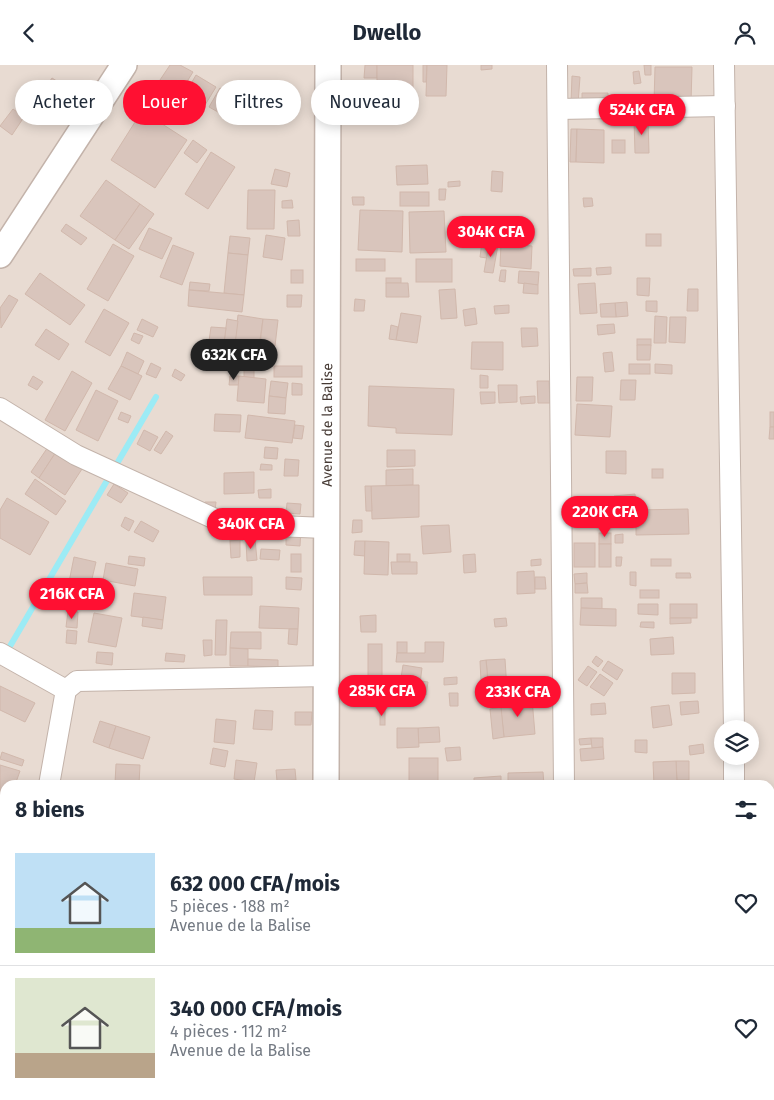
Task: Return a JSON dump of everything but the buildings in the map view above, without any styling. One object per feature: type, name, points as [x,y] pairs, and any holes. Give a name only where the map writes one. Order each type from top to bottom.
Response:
[{"type":"street","points":[[0,255],[124,65]]},
{"type":"street","name":"Avenue de la Balise","points":[[326,780],[328,65]]},
{"type":"street","points":[[557,65],[564,780]]},
{"type":"street","points":[[724,65],[734,720]]},
{"type":"street","points":[[558,109],[725,106]]},
{"type":"street","points":[[0,408],[76,455],[226,524],[326,528]]},
{"type":"street","points":[[0,653],[66,690]]},
{"type":"street","points":[[50,780],[66,690],[77,681],[91,679],[326,676]]},
{"type":"street","points":[[734,765],[734,780]]},
{"type":"shaded area","points":[[0,65],[774,65],[774,780],[0,780]]},
{"type":"waterway","points":[[6,653],[156,397]]}]
